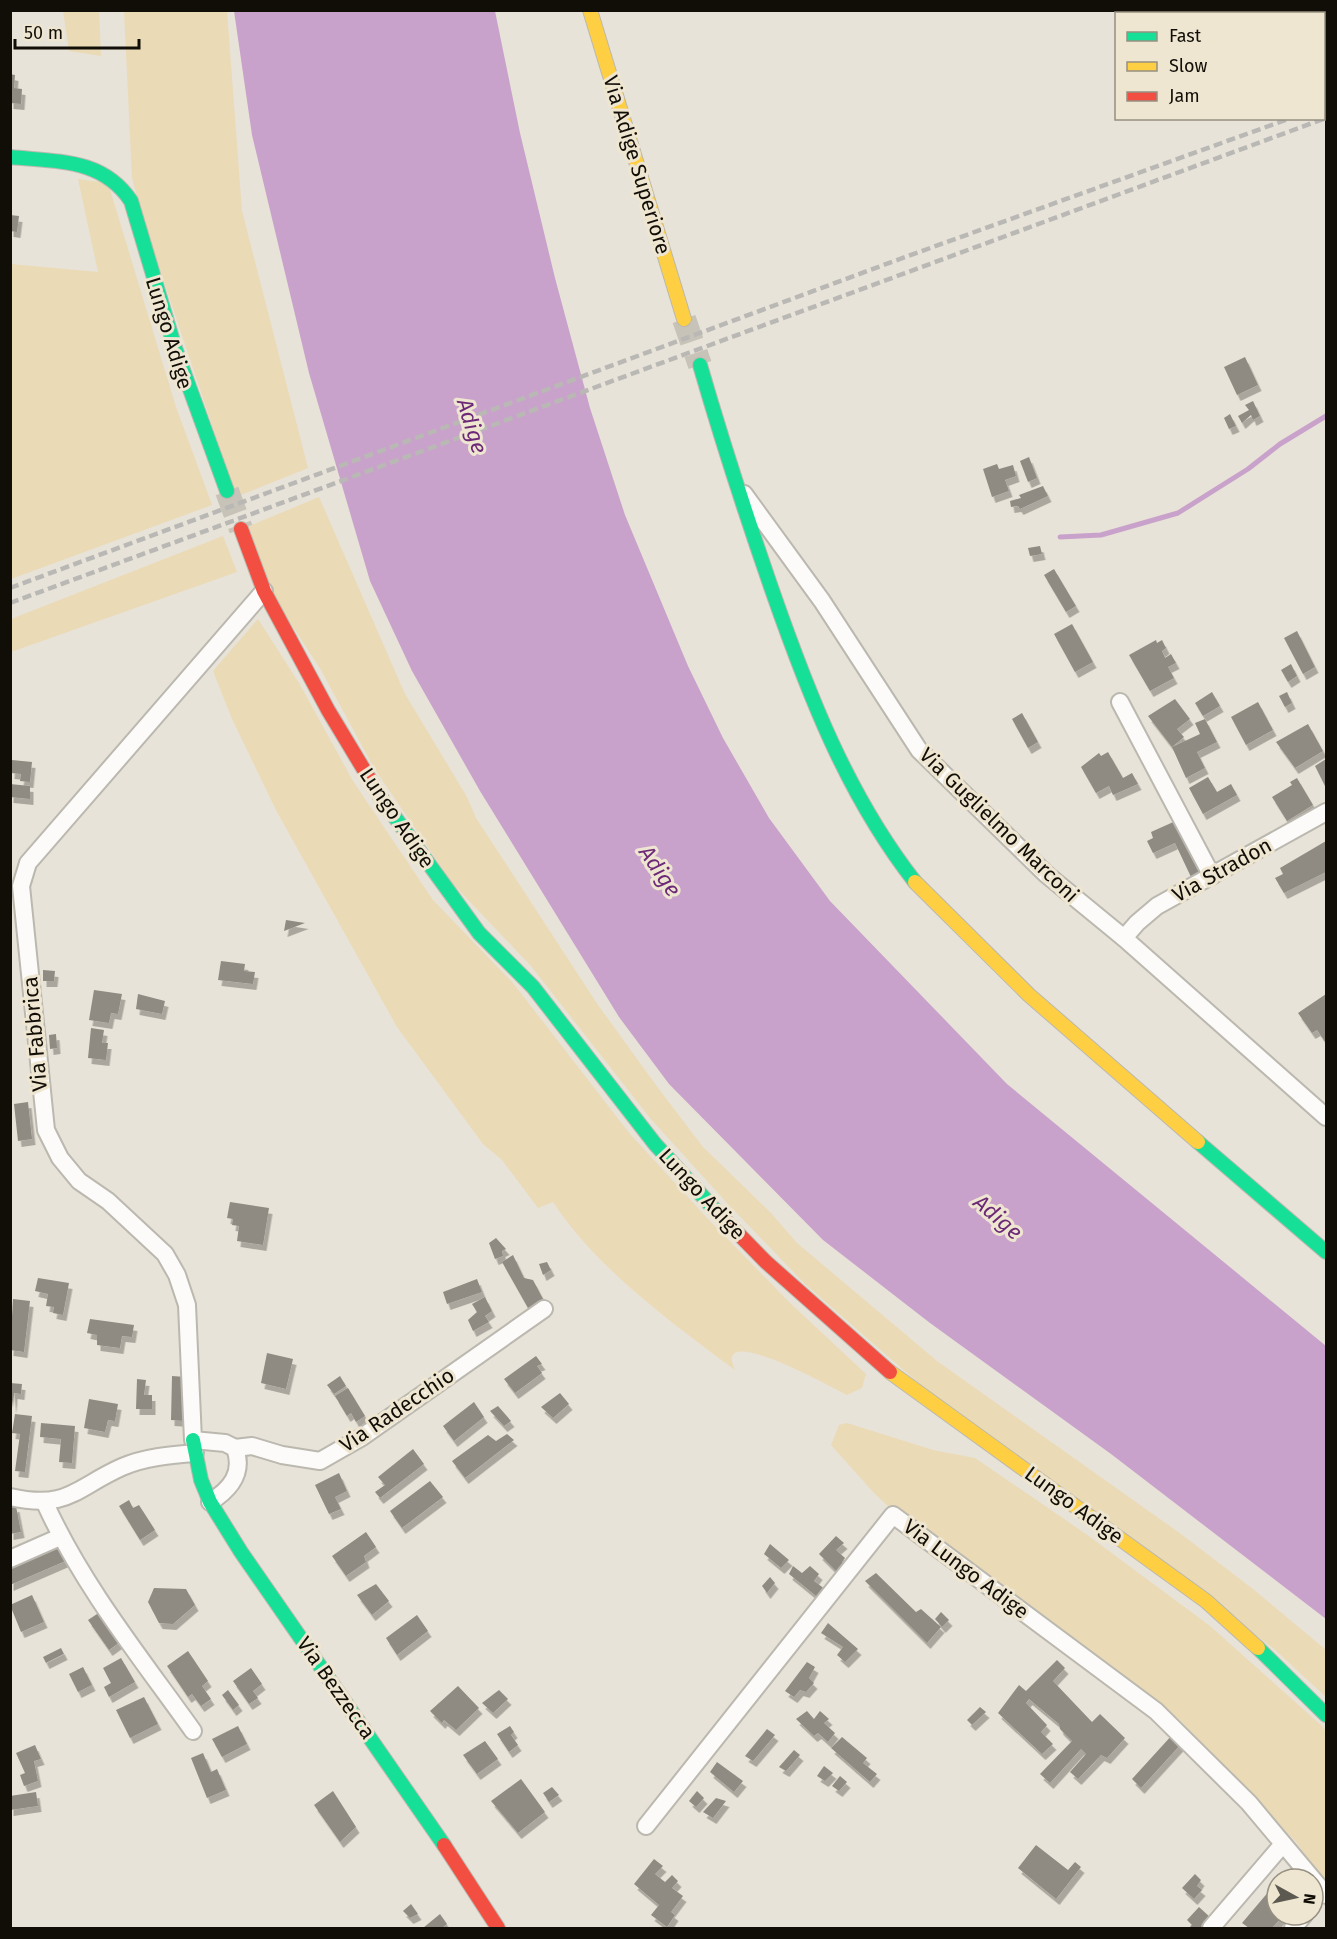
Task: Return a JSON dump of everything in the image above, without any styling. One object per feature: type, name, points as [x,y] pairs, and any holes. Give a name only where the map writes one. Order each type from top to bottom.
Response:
[{"type":"street","name":"Via Adige Superiore","points":[[590,10],[684,319]]},
{"type":"street","name":"Lungo Adige","points":[[10,157],[94,168],[112,177],[124,187],[131,201],[191,402],[227,491]]},
{"type":"street","points":[[700,365],[733,479],[793,651],[837,758],[883,838],[914,881],[1029,995],[1326,1252]]},
{"type":"street","name":"Via Guglielmo Marconi","points":[[733,479],[822,601],[919,750],[1046,874],[1124,938],[1326,1117]]},
{"type":"street","name":"Lungo Adige","points":[[241,529],[264,591],[339,729],[386,805],[446,891],[479,933],[533,987],[655,1144],[709,1204],[766,1262],[891,1373],[1206,1601],[1294,1682],[1326,1715]]},
{"type":"street","name":"Via Fabbrica","points":[[194,1447],[187,1305],[177,1275],[165,1254],[108,1202],[79,1181],[60,1158],[46,1130],[21,886],[28,863],[264,591]]},
{"type":"street","points":[[1120,702],[1212,876]]},
{"type":"street","name":"Via Stradon","points":[[1124,938],[1157,906],[1326,812]]},
{"type":"street","name":"Via Radecchio","points":[[10,1497],[45,1503],[72,1495],[123,1467],[194,1447],[225,1443],[235,1448],[252,1446],[282,1455],[320,1461],[362,1437],[544,1309]]},
{"type":"street","name":"Via Bezzecca","points":[[194,1447],[201,1480],[210,1502],[241,1552],[427,1818],[498,1929]]},
{"type":"street","points":[[210,1502],[224,1494],[236,1478],[239,1458],[235,1448]]},
{"type":"street","points":[[45,1503],[60,1537],[113,1619],[193,1731]]},
{"type":"street","name":"Via Lungo Adige","points":[[646,1827],[893,1515],[1156,1711],[1249,1803],[1300,1867]]},
{"type":"street","points":[[10,1559],[60,1537]]},
{"type":"street","points":[[1211,1929],[1283,1844]]},
{"type":"shaded area","points":[[63,11],[99,11],[101,56],[69,51]]},
{"type":"shaded area","points":[[124,11],[227,11],[242,211],[308,468],[236,497],[145,225],[132,178]]},
{"type":"shaded area","points":[[78,179],[108,183],[176,407],[212,505],[11,579],[11,264],[98,272]]},
{"type":"shaded area","points":[[319,497],[405,694],[467,797],[476,818],[598,1005],[703,1147],[771,1213],[797,1243],[937,1361],[1181,1534],[1253,1589],[1326,1650],[1326,1697],[1273,1648],[931,1394],[805,1284],[650,1118],[531,966],[453,884],[374,768],[321,670],[271,593],[247,527]]},
{"type":"shaded area","points":[[223,536],[237,572],[11,652],[11,619]]},
{"type":"shaded area","points":[[258,619],[299,683],[353,781],[433,900],[513,983],[630,1134],[788,1301],[866,1374],[862,1388],[847,1395],[778,1362],[741,1351],[732,1356],[735,1370],[661,1314],[613,1272],[571,1226],[553,1202],[538,1208],[502,1160],[483,1144],[397,1027],[277,812],[232,719],[213,671]]},
{"type":"shaded area","points":[[847,1423],[933,1450],[975,1458],[1086,1534],[1210,1626],[1322,1726],[1326,1731],[1326,1886],[1325,1867],[1313,1867],[1297,1843],[1181,1721],[902,1519],[874,1493],[831,1445],[839,1425]]},
{"type":"water","name":"Adige","points":[[234,11],[495,11],[520,133],[555,278],[590,408],[625,515],[688,666],[723,738],[769,818],[830,901],[1007,1084],[1326,1346],[1326,1619],[1111,1454],[930,1323],[823,1240],[669,1084],[619,1017],[480,791],[412,671],[370,581],[309,373],[252,135]]},
{"type":"building","points":[[10,74],[15,75],[14,88],[22,89],[21,104],[10,103]]},
{"type":"building","points":[[10,215],[19,216],[17,232],[10,231]]},
{"type":"building","points":[[1245,357],[1258,385],[1237,395],[1224,367]]},
{"type":"building","points":[[1253,401],[1260,416],[1253,420],[1251,415],[1242,423],[1238,416],[1249,410],[1245,405]]},
{"type":"building","points":[[1230,414],[1236,426],[1229,429],[1224,418]]},
{"type":"building","points":[[1029,457],[1037,478],[1028,482],[1020,461]]},
{"type":"building","points":[[997,464],[999,469],[1013,465],[1016,476],[1005,480],[1009,491],[992,497],[983,469]]},
{"type":"building","points":[[1043,486],[1048,496],[1020,509],[1018,506],[1011,507],[1010,501],[1021,498],[1019,495]]},
{"type":"building","points":[[1040,546],[1042,554],[1030,556],[1028,548]]},
{"type":"building","points":[[1054,569],[1076,606],[1066,612],[1044,575]]},
{"type":"building","points":[[1072,624],[1093,662],[1075,672],[1054,634]]},
{"type":"building","points":[[1297,631],[1315,667],[1303,674],[1284,638]]},
{"type":"building","points":[[1156,640],[1157,643],[1162,640],[1166,648],[1162,651],[1165,658],[1171,654],[1176,663],[1168,667],[1174,678],[1150,691],[1129,655]]},
{"type":"building","points":[[1291,664],[1297,676],[1288,682],[1281,670]]},
{"type":"building","points":[[1212,692],[1220,706],[1203,716],[1195,703]]},
{"type":"building","points":[[1287,692],[1292,703],[1285,707],[1279,696]]},
{"type":"building","points":[[1175,699],[1190,719],[1177,729],[1184,737],[1172,747],[1148,716]]},
{"type":"building","points":[[1258,702],[1273,730],[1246,745],[1231,717]]},
{"type":"building","points":[[1022,713],[1038,742],[1028,748],[1012,719]]},
{"type":"building","points":[[1205,719],[1217,742],[1197,752],[1205,768],[1186,778],[1172,747],[1200,734],[1195,723]]},
{"type":"building","points":[[1308,724],[1323,751],[1295,768],[1276,742]]},
{"type":"building","points":[[1108,752],[1123,778],[1132,773],[1138,784],[1113,795],[1109,786],[1096,793],[1081,767],[1099,753],[1101,756]]},
{"type":"building","points":[[1326,759],[1326,788],[1315,766]]},
{"type":"building","points":[[12,760],[32,762],[30,782],[20,781],[21,774],[11,773]]},
{"type":"building","points":[[1208,777],[1217,792],[1231,784],[1237,795],[1203,814],[1189,788]]},
{"type":"building","points":[[1297,778],[1313,805],[1287,821],[1272,797],[1292,785],[1290,782]]},
{"type":"building","points":[[10,784],[30,786],[30,799],[10,797]]},
{"type":"building","points":[[1180,819],[1205,870],[1191,877],[1175,843],[1153,853],[1147,841],[1153,838],[1151,832]]},
{"type":"building","points":[[1326,841],[1326,872],[1284,893],[1275,878],[1283,874],[1280,868]]},
{"type":"building","points":[[286,920],[305,923],[284,931]]},
{"type":"building","points":[[221,961],[245,964],[244,971],[255,972],[253,984],[218,980]]},
{"type":"building","points":[[43,970],[55,971],[54,981],[43,981]]},
{"type":"building","points":[[94,990],[122,994],[118,1014],[111,1013],[109,1023],[89,1020]]},
{"type":"building","points":[[138,994],[165,1001],[162,1014],[136,1009]]},
{"type":"building","points":[[1326,994],[1326,1043],[1317,1030],[1312,1033],[1298,1013]]},
{"type":"building","points":[[91,1028],[104,1030],[102,1043],[108,1043],[106,1060],[88,1058]]},
{"type":"building","points":[[56,1034],[57,1048],[50,1049],[49,1035]]},
{"type":"building","points":[[28,1102],[32,1139],[18,1141],[14,1104]]},
{"type":"building","points":[[230,1202],[269,1208],[263,1245],[237,1241],[239,1226],[232,1225],[233,1219],[227,1218]]},
{"type":"building","points":[[496,1238],[506,1249],[502,1251],[503,1256],[495,1259],[489,1243]]},
{"type":"building","points":[[513,1255],[524,1278],[533,1280],[543,1299],[528,1308],[502,1262]]},
{"type":"building","points":[[547,1262],[551,1270],[543,1275],[539,1264]]},
{"type":"building","points":[[38,1278],[69,1283],[63,1315],[53,1313],[54,1307],[46,1306],[48,1294],[35,1291]]},
{"type":"building","points":[[477,1279],[482,1292],[447,1304],[443,1292]]},
{"type":"building","points":[[485,1297],[492,1311],[485,1316],[489,1322],[473,1331],[468,1320],[477,1312],[472,1304]]},
{"type":"building","points":[[13,1299],[30,1301],[24,1352],[10,1350]]},
{"type":"building","points":[[90,1319],[134,1325],[132,1337],[122,1336],[120,1348],[97,1345],[97,1335],[87,1333]]},
{"type":"building","points":[[267,1353],[293,1359],[286,1389],[261,1383]]},
{"type":"building","points":[[536,1356],[542,1364],[537,1366],[542,1373],[515,1393],[504,1379]]},
{"type":"building","points":[[172,1376],[186,1377],[185,1421],[171,1420]]},
{"type":"building","points":[[340,1376],[346,1386],[334,1394],[327,1385]]},
{"type":"building","points":[[137,1379],[146,1380],[144,1395],[152,1395],[152,1409],[136,1409]]},
{"type":"building","points":[[10,1383],[22,1384],[21,1394],[14,1393],[13,1408]]},
{"type":"building","points":[[348,1388],[365,1416],[356,1422],[351,1413],[347,1416],[335,1396]]},
{"type":"building","points":[[560,1393],[569,1404],[553,1418],[541,1407]]},
{"type":"building","points":[[89,1399],[118,1404],[115,1421],[108,1420],[105,1432],[84,1428]]},
{"type":"building","points":[[474,1402],[484,1417],[454,1441],[443,1426]]},
{"type":"building","points":[[498,1406],[511,1421],[504,1426],[490,1411]]},
{"type":"building","points":[[15,1414],[32,1416],[25,1472],[15,1471],[20,1434],[12,1433]]},
{"type":"building","points":[[41,1423],[75,1426],[72,1463],[59,1462],[61,1439],[40,1437]]},
{"type":"building","points":[[507,1434],[514,1440],[465,1478],[452,1461],[488,1435],[496,1441]]},
{"type":"building","points":[[413,1449],[424,1464],[380,1498],[375,1492],[385,1485],[378,1477]]},
{"type":"building","points":[[339,1473],[347,1491],[335,1497],[341,1509],[329,1514],[315,1485]]},
{"type":"building","points":[[430,1481],[443,1497],[402,1528],[390,1511]]},
{"type":"building","points":[[129,1500],[133,1508],[139,1505],[155,1530],[140,1540],[119,1506]]},
{"type":"building","points":[[16,1506],[21,1532],[10,1534],[10,1507]]},
{"type":"building","points":[[366,1532],[376,1547],[364,1556],[366,1562],[346,1576],[332,1556]]},
{"type":"building","points":[[836,1536],[844,1543],[836,1550],[845,1558],[842,1562],[847,1568],[840,1575],[819,1554]]},
{"type":"building","points":[[770,1544],[789,1560],[781,1568],[764,1554]]},
{"type":"building","points":[[64,1545],[70,1559],[10,1585],[10,1569]]},
{"type":"building","points":[[793,1566],[802,1573],[810,1566],[819,1574],[814,1581],[829,1592],[821,1600],[789,1574]]},
{"type":"building","points":[[876,1573],[916,1612],[921,1609],[941,1627],[927,1643],[865,1581]]},
{"type":"building","points":[[770,1577],[775,1583],[767,1593],[762,1586]]},
{"type":"building","points":[[376,1584],[389,1601],[372,1615],[357,1595]]},
{"type":"building","points":[[154,1588],[186,1589],[195,1605],[173,1624],[159,1623],[148,1602]]},
{"type":"building","points":[[32,1595],[44,1622],[21,1632],[10,1605]]},
{"type":"building","points":[[100,1612],[120,1642],[109,1650],[88,1620]]},
{"type":"building","points":[[941,1612],[949,1620],[942,1627],[935,1619]]},
{"type":"building","points":[[417,1615],[428,1631],[397,1655],[386,1638]]},
{"type":"building","points":[[828,1623],[858,1649],[845,1662],[837,1655],[843,1647],[821,1633]]},
{"type":"building","points":[[61,1648],[64,1654],[46,1663],[43,1657]]},
{"type":"building","points":[[188,1651],[208,1681],[202,1686],[211,1699],[201,1706],[192,1694],[188,1697],[167,1666]]},
{"type":"building","points":[[121,1658],[135,1682],[109,1697],[104,1687],[111,1683],[103,1668]]},
{"type":"building","points":[[1057,1660],[1065,1668],[1053,1681],[1092,1722],[1100,1714],[1125,1738],[1107,1758],[1101,1755],[1078,1779],[1070,1772],[1086,1754],[1081,1749],[1050,1783],[1040,1774],[1072,1741],[1060,1729],[1059,1724],[1029,1699],[1026,1703],[1047,1725],[1041,1732],[1053,1744],[1042,1754],[998,1713],[1019,1685],[1026,1691]]},
{"type":"building","points":[[807,1662],[815,1667],[809,1678],[814,1683],[806,1692],[800,1690],[794,1697],[785,1691]]},
{"type":"building","points":[[83,1667],[92,1685],[78,1692],[69,1674]]},
{"type":"building","points":[[251,1668],[262,1684],[253,1691],[258,1698],[249,1704],[233,1681]]},
{"type":"building","points":[[458,1686],[479,1708],[456,1730],[444,1720],[442,1723],[430,1711]]},
{"type":"building","points":[[228,1690],[239,1705],[233,1710],[222,1695]]},
{"type":"building","points":[[499,1690],[508,1699],[493,1713],[482,1703]]},
{"type":"building","points":[[144,1697],[158,1724],[130,1738],[116,1710]]},
{"type":"building","points":[[980,1707],[986,1712],[972,1725],[967,1720]]},
{"type":"building","points":[[807,1711],[814,1719],[820,1711],[829,1719],[824,1723],[835,1733],[828,1742],[818,1733],[814,1736],[796,1719]]},
{"type":"building","points":[[238,1726],[247,1744],[222,1757],[212,1739]]},
{"type":"building","points":[[510,1726],[514,1732],[511,1735],[518,1745],[509,1752],[497,1734]]},
{"type":"building","points":[[767,1729],[775,1735],[753,1761],[745,1756]]},
{"type":"building","points":[[1173,1734],[1182,1743],[1141,1788],[1132,1779]]},
{"type":"building","points":[[842,1737],[867,1758],[863,1763],[877,1774],[870,1782],[831,1748]]},
{"type":"building","points":[[485,1741],[498,1759],[477,1774],[463,1755]]},
{"type":"building","points":[[35,1745],[41,1759],[34,1761],[38,1781],[24,1786],[20,1775],[25,1773],[16,1753]]},
{"type":"building","points":[[794,1750],[800,1755],[786,1771],[779,1767]]},
{"type":"building","points":[[203,1753],[211,1772],[217,1769],[226,1790],[207,1798],[191,1758]]},
{"type":"building","points":[[717,1762],[743,1781],[734,1792],[710,1772]]},
{"type":"building","points":[[824,1766],[833,1773],[825,1781],[817,1776]]},
{"type":"building","points":[[840,1776],[847,1782],[839,1791],[832,1786]]},
{"type":"building","points":[[521,1779],[545,1812],[518,1833],[491,1801]]},
{"type":"building","points":[[552,1787],[559,1795],[549,1802],[543,1793]]},
{"type":"building","points":[[333,1791],[356,1827],[340,1842],[314,1805]]},
{"type":"building","points":[[697,1791],[704,1798],[696,1807],[689,1801]]},
{"type":"building","points":[[36,1792],[38,1806],[10,1810],[10,1796]]},
{"type":"building","points":[[716,1798],[726,1801],[713,1818],[703,1812]]},
{"type":"building","points":[[1036,1845],[1068,1870],[1075,1862],[1081,1867],[1056,1899],[1018,1868]]},
{"type":"building","points":[[654,1859],[663,1866],[655,1874],[665,1882],[672,1875],[678,1881],[672,1888],[683,1896],[671,1912],[675,1915],[667,1927],[651,1915],[659,1905],[634,1884]]},
{"type":"building","points":[[1195,1874],[1201,1880],[1197,1886],[1202,1890],[1194,1899],[1182,1888]]},
{"type":"building","points":[[1265,1896],[1265,1927],[1273,1927],[1249,1928],[1242,1923]]},
{"type":"building","points":[[411,1904],[418,1914],[410,1918],[403,1911]]},
{"type":"building","points":[[1199,1907],[1211,1918],[1202,1928],[1189,1928],[1192,1925],[1187,1920]]},
{"type":"building","points":[[440,1914],[447,1924],[442,1928],[423,1928]]},
{"type":"waterway","points":[[1060,537],[1101,535],[1178,513],[1326,416]]},
{"type":"tunnel","points":[[684,319],[700,365]]},
{"type":"tunnel","points":[[227,491],[241,529]]},
{"type":"railway","points":[[10,588],[908,256],[1285,120]]},
{"type":"railway","points":[[10,603],[1321,120]]},
{"type":"traffic: fast","points":[[10,157],[61,162],[92,170],[119,187],[131,201],[175,348],[227,491]]},
{"type":"traffic: fast","points":[[700,365],[762,562],[815,705],[849,779],[891,849],[915,882]]},
{"type":"traffic: fast","points":[[381,798],[479,933],[533,987],[655,1144],[716,1211]]},
{"type":"traffic: fast","points":[[1198,1142],[1326,1252]]},
{"type":"traffic: fast","points":[[193,1440],[201,1480],[210,1502],[241,1552],[444,1845]]},
{"type":"traffic: fast","points":[[1258,1648],[1326,1715]]},
{"type":"traffic: slow","points":[[590,10],[684,319]]},
{"type":"traffic: slow","points":[[915,882],[1029,995],[1198,1142]]},
{"type":"traffic: slow","points":[[890,1372],[1206,1601],[1258,1648]]},
{"type":"traffic: jam","points":[[241,529],[264,591],[328,710],[381,798]]},
{"type":"traffic: jam","points":[[716,1211],[766,1262],[890,1372]]},
{"type":"traffic: jam","points":[[444,1845],[498,1928]]}]
